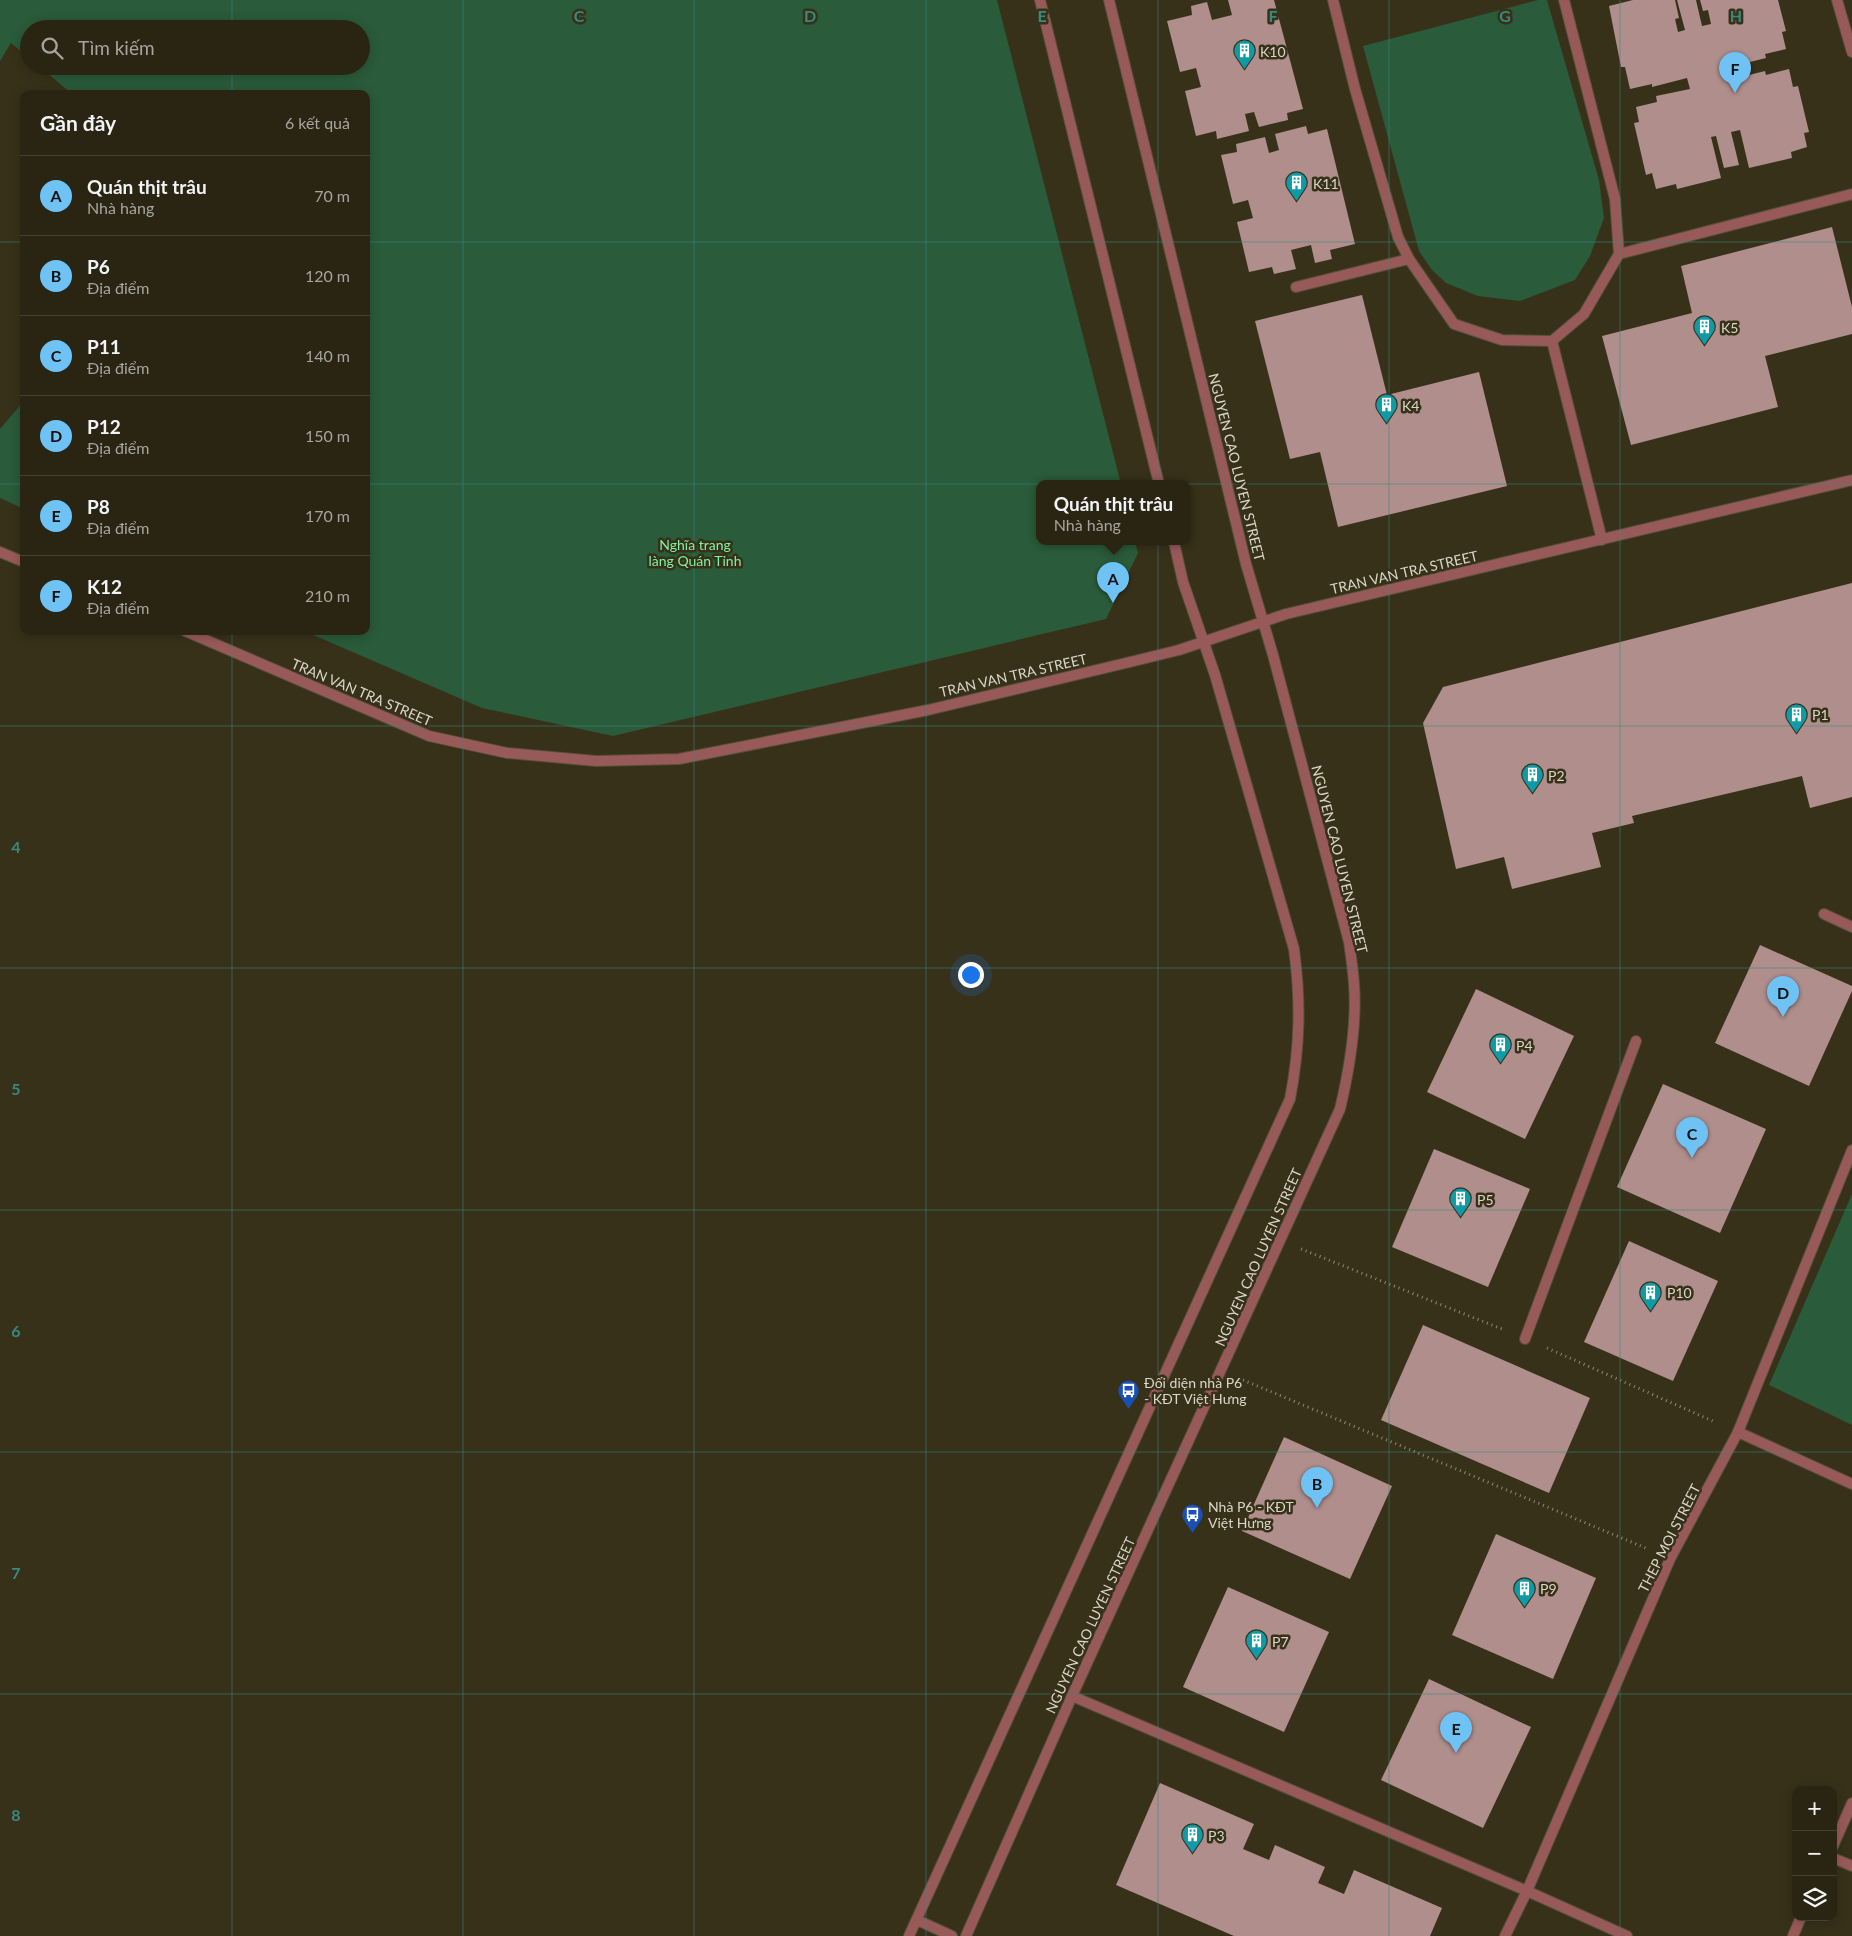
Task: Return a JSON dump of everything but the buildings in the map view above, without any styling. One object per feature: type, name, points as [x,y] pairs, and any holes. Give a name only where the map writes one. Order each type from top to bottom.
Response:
[{"type":"street","points":[[1040,0],[1158,480]]},
{"type":"street","name":"NGUYEN CAO LUYEN STREET","points":[[966,1936],[1072,1696],[1340,1109],[1349,1070],[1352,1030],[1354,986],[1349,942],[1246,564],[1109,0]]},
{"type":"street","points":[[1333,0],[1355,89],[1398,238],[1409,259],[1454,324],[1502,340],[1552,341],[1584,314],[1619,254],[1615,199],[1564,0]]},
{"type":"street","points":[[1838,0],[1852,52]]},
{"type":"street","points":[[1619,254],[1852,194]]},
{"type":"street","points":[[1296,287],[1409,259]]},
{"type":"street","points":[[1552,341],[1602,540]]},
{"type":"street","name":"TRAN VAN TRA STREET","points":[[194,635],[429,736],[507,753],[596,760],[679,759],[928,710],[1138,660],[1204,642],[1286,614],[1852,480]]},
{"type":"street","points":[[909,1936],[1290,1099],[1297,1061],[1299,1024],[1299,987],[1294,949],[1234,740],[1204,642],[1183,582],[1175,545]]},
{"type":"street","points":[[0,552],[20,560]]},
{"type":"street","points":[[1824,914],[1852,927]]},
{"type":"street","points":[[1525,1339],[1636,1041]]},
{"type":"street","name":"THEP MOI STREET","points":[[1505,1936],[1670,1559],[1738,1432],[1852,1150]]},
{"type":"street","points":[[1738,1432],[1852,1484]]},
{"type":"street","points":[[1072,1696],[1627,1936]]},
{"type":"street","points":[[1837,1837],[1852,1803]]},
{"type":"street","points":[[1837,1860],[1852,1866]]},
{"type":"street","points":[[917,1920],[952,1936]]},
{"type":"street","points":[[1793,1936],[1799,1921]]},
{"type":"path","points":[[1221,1371],[1670,1559]]},
{"type":"green space","name":"Nghĩa trang làng Quán Tỉnh","points":[[0,0],[997,0],[1120,480],[1036,480],[1036,545],[1136,545],[1138,553],[1106,619],[613,736],[482,708],[313,635],[370,635],[370,90],[67,90],[50,75],[370,75],[370,20],[20,20],[20,50],[11,43],[0,61]]},
{"type":"green space","points":[[1538,0],[1547,0],[1599,180],[1604,218],[1590,256],[1575,280],[1520,301],[1478,296],[1446,283],[1432,270],[1419,251],[1363,46]]},
{"type":"green space","points":[[20,406],[20,507],[0,498],[0,429]]},
{"type":"green space","points":[[1852,1194],[1852,1425],[1769,1385]]},
{"type":"place","name":"K10","points":[[1244,70]]},
{"type":"place","name":"K12","points":[[1735,93]]},
{"type":"place","name":"K11","points":[[1297,202]]},
{"type":"place","name":"K5","points":[[1705,346]]},
{"type":"place","name":"K4","points":[[1386,424]]},
{"type":"place","name":"Quán thịt trâu","points":[[1113,603]]},
{"type":"place","name":"P1","points":[[1796,733]]},
{"type":"place","name":"P2","points":[[1532,794]]},
{"type":"place","name":"P12","points":[[1783,1017]]},
{"type":"place","name":"P4","points":[[1500,1064]]},
{"type":"place","name":"P11","points":[[1692,1158]]},
{"type":"place","name":"P5","points":[[1461,1218]]},
{"type":"place","name":"P10","points":[[1651,1311]]},
{"type":"place","name":"Đối diện nhà P6 - KĐT Việt Hưng","points":[[1128,1409]]},
{"type":"place","name":"P6","points":[[1317,1508]]},
{"type":"place","name":"Nhà P6 - KĐT Việt Hưng","points":[[1192,1533]]},
{"type":"place","name":"P9","points":[[1524,1607]]},
{"type":"place","name":"P7","points":[[1256,1660]]},
{"type":"place","name":"P8","points":[[1456,1753]]},
{"type":"place","name":"P3","points":[[1192,1854]]}]
